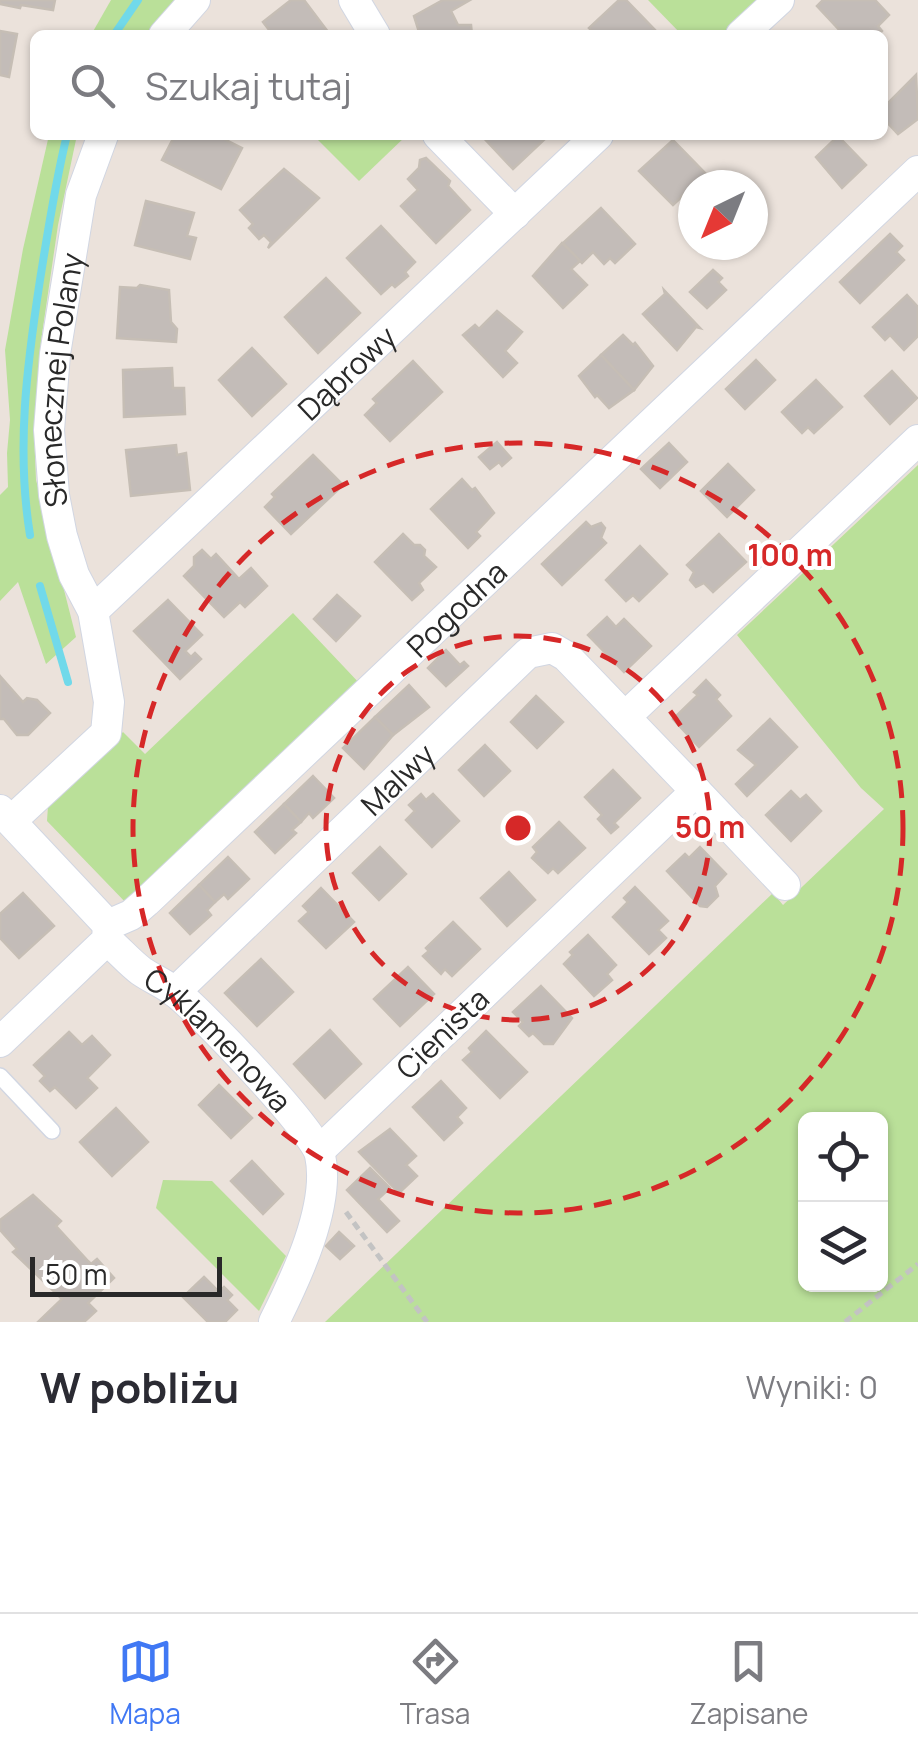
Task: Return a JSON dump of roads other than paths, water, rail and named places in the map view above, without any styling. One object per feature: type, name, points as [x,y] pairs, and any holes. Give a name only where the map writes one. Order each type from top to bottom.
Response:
[{"type":"street","points":[[168,30],[195,0]]},
{"type":"street","points":[[354,0],[372,30]]},
{"type":"street","points":[[746,30],[779,0]]},
{"type":"street","name":"Słonecznej Polany","points":[[6,816],[106,733],[109,702],[94,611],[74,575],[62,536],[49,430],[55,354],[80,195],[101,140]]},
{"type":"street","points":[[443,140],[515,214]]},
{"type":"street","name":"Dąbrowy","points":[[94,611],[593,140]]},
{"type":"street","name":"Pogodna","points":[[0,1042],[107,932],[146,902],[918,171]]},
{"type":"street","points":[[784,885],[625,717],[918,440]]},
{"type":"street","name":"Malwy","points":[[175,992],[528,653],[552,648],[566,656],[625,717]]},
{"type":"street","name":"Cienista","points":[[320,1150],[696,791]]},
{"type":"street","name":"Cyklamenowa","points":[[6,816],[139,969],[175,992],[298,1119],[320,1150]]},
{"type":"street","points":[[274,1322],[292,1286],[314,1219],[321,1176],[320,1150]]},
{"type":"lane","points":[[0,1076],[52,1131]]},
{"type":"waterway","points":[[117,30],[138,0]]},
{"type":"waterway","points":[[30,535],[24,471],[27,375],[66,140]]},
{"type":"waterway","points":[[40,586],[68,682]]}]
